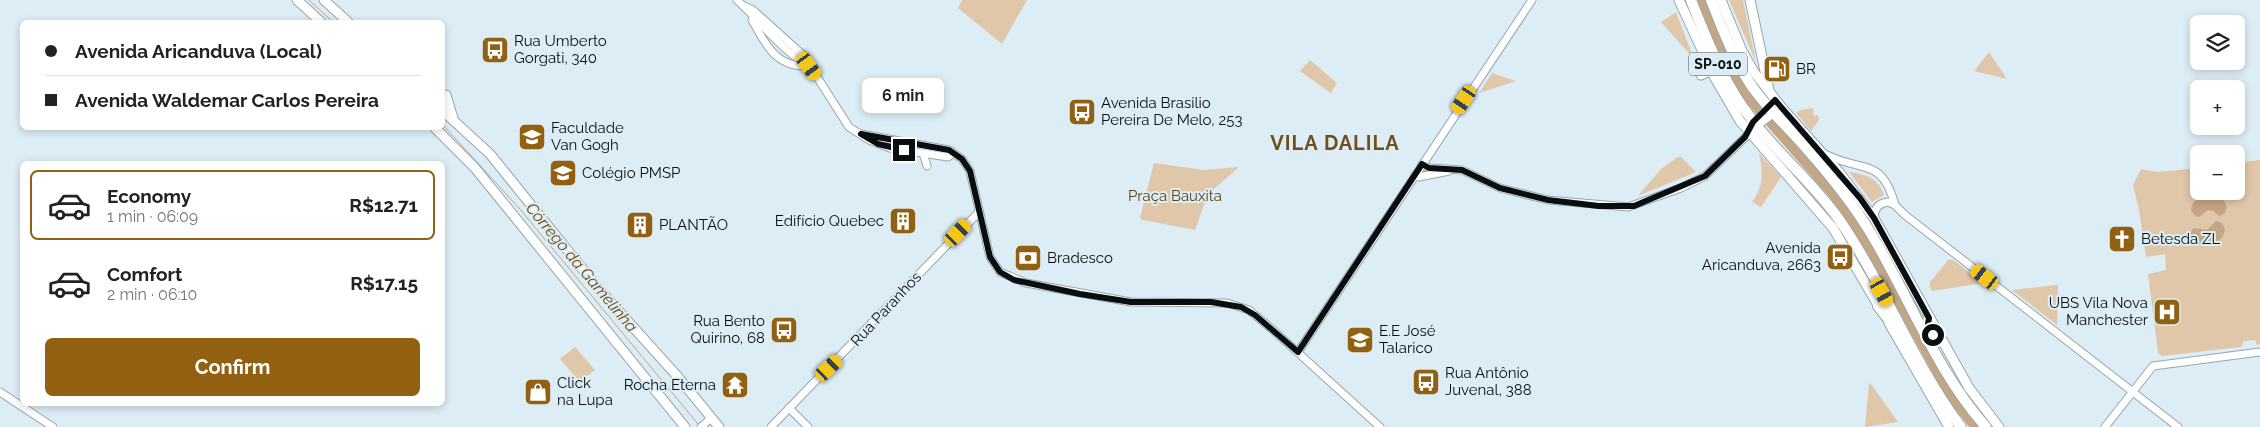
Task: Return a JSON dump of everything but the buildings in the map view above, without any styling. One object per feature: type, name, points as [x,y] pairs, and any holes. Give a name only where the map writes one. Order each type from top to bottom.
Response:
[{"type":"highway","name":"SP-010","points":[[1711,0],[1737,60],[1771,107],[1831,178],[1870,232],[1959,391],[1986,427]]},
{"type":"highway","points":[[1692,2],[1691,10],[1714,67],[1712,72]]},
{"type":"highway","name":"SP-010","points":[[1692,2],[1726,81],[1753,127],[1820,195],[1837,217],[1868,266],[1922,364],[1961,427]]},
{"type":"highway","points":[[1878,306],[1922,364]]},
{"type":"highway","points":[[1929,318],[1929,327],[1959,391]]},
{"type":"main road","points":[[297,0],[319,20]]},
{"type":"main road","points":[[324,0],[346,20]]},
{"type":"main road","points":[[1679,0],[1726,99],[1753,127],[1833,228],[1948,427]]},
{"type":"main road","points":[[1721,0],[1742,51],[1771,107],[1822,153],[1874,218],[1969,388],[1999,427]]},
{"type":"main road","points":[[1750,0],[1771,107]]},
{"type":"main road","points":[[1701,75],[1712,72]]},
{"type":"main road","points":[[446,95],[454,120]]},
{"type":"main road","points":[[445,112],[490,154],[597,287],[678,377],[719,427]]},
{"type":"main road","points":[[437,130],[475,168],[685,427]]},
{"type":"street","points":[[1298,352],[1532,0]]},
{"type":"street","points":[[740,2],[762,38],[777,57],[792,66],[809,66]]},
{"type":"street","points":[[740,2],[753,10],[793,45],[809,66],[846,124],[869,140],[890,148],[948,156],[953,154]]},
{"type":"street","points":[[749,14],[798,60],[809,66]]},
{"type":"street","points":[[1422,164],[1429,168],[1454,169],[1468,172],[1500,188],[1548,200],[1628,207],[1700,179],[1724,159],[1771,107]]},
{"type":"street","points":[[861,134],[940,148],[962,159],[970,171],[988,250],[996,267],[1014,280],[1119,301],[1211,302],[1236,305],[1255,315],[1380,427]]},
{"type":"street","points":[[923,153],[928,166]]},
{"type":"street","points":[[1822,153],[1844,163],[1864,166],[1880,173],[1887,183],[1895,205],[1904,215],[2178,427]]},
{"type":"street","points":[[1415,175],[1419,177],[1454,169]]},
{"type":"street","points":[[1874,218],[1876,208],[1880,204],[1888,202],[1895,205]]},
{"type":"street","name":"Rua Paranhos","points":[[771,427],[979,212]]},
{"type":"street","points":[[2105,427],[2153,366],[2260,352]]},
{"type":"street","points":[[0,392],[20,405]]},
{"type":"street","points":[[21,406],[53,427]]},
{"type":"street","points":[[789,408],[808,427]]},
{"type":"street","points":[[702,426],[711,418]]},
{"type":"green space","points":[[962,0],[1027,0],[1002,44],[958,8]]},
{"type":"green space","points":[[1729,0],[1743,0],[1756,62]]},
{"type":"green space","points":[[1676,12],[1694,59],[1661,22]]},
{"type":"green space","points":[[1989,52],[2007,79],[1974,71]]},
{"type":"green space","points":[[1310,60],[1337,83],[1331,93],[1300,71]]},
{"type":"green space","points":[[1492,73],[1516,81],[1479,93]]},
{"type":"green space","points":[[1813,108],[1814,116],[1818,115],[1819,120],[1811,131],[1796,113]]},
{"type":"green space","points":[[1759,153],[1781,177],[1761,207],[1752,202],[1759,190],[1762,179]]},
{"type":"green space","points":[[1678,157],[1681,157],[1696,172],[1638,196],[1661,169]]},
{"type":"green space","points":[[2260,160],[2260,344],[2257,345],[2255,340],[2244,341],[2241,347],[2162,356],[2158,353],[2148,274],[2166,270],[2165,254],[2146,257],[2133,185],[2141,169],[2158,172],[2190,169],[2190,200],[2245,200],[2245,162]]},
{"type":"green space","name":"Praça Bauxita","points":[[1154,163],[1204,170],[1239,167],[1208,194],[1195,230],[1140,218]]},
{"type":"green space","points":[[1849,172],[1871,178],[1878,184],[1884,195],[1872,202]]},
{"type":"green space","points":[[1949,259],[1983,283],[1932,291],[1930,282]]},
{"type":"green space","points":[[2057,285],[2057,325],[2012,290]]},
{"type":"green space","points":[[575,347],[595,370],[580,382],[560,359]]},
{"type":"green space","points":[[1869,383],[1871,384],[1898,422],[1865,427]]},
{"type":"shaded area","points":[[2223,200],[2226,206],[2225,213],[2219,216],[2213,211],[2208,210],[2199,217],[2195,216],[2191,207],[2195,201]]},
{"type":"shaded area","points":[[2216,221],[2222,223],[2225,229],[2223,236],[2218,241],[2204,246],[2192,240],[2190,234],[2193,228],[2207,230]]},
{"type":"waterway","name":"Córrego da Gamelinha","points":[[309,0],[331,20]]},
{"type":"waterway","points":[[1701,0],[1743,92],[1832,193],[1870,250],[1951,397],[1975,427]]},
{"type":"waterway","name":"Córrego da Gamelinha","points":[[445,127],[519,208],[698,424]]},
{"type":"place","name":"Rua Umberto Gorgati, 340","points":[[495,50]]},
{"type":"place","name":"BR","points":[[1777,69]]},
{"type":"place","name":"Avenida Brasilio Pereira De Melo, 253","points":[[1082,112]]},
{"type":"place","name":"Faculdade Van Gogh","points":[[532,137]]},
{"type":"place","name":"Colégio PMSP","points":[[563,173]]},
{"type":"place","name":"Edifício Quebec","points":[[903,221]]},
{"type":"place","name":"PLANTÃO","points":[[640,225]]},
{"type":"place","name":"Betesda ZL","points":[[2122,239]]},
{"type":"place","name":"Avenida Aricanduva, 2663","points":[[1840,257]]},
{"type":"place","name":"Bradesco","points":[[1028,258]]},
{"type":"place","name":"UBS Vila Nova Manchester","points":[[2167,312]]},
{"type":"place","name":"Rua Bento Quirino, 68","points":[[784,330]]},
{"type":"place","name":"E.E José Talarico","points":[[1360,340]]},
{"type":"place","name":"Rua Antônio Juvenal, 388","points":[[1426,382]]},
{"type":"place","name":"Rocha Eterna","points":[[735,385]]},
{"type":"place","name":"Click na Lupa","points":[[538,392]]},
{"type":"district","name":"VILA DALILA","points":[[1335,143]]},
{"type":"route","points":[[904,150],[878,144],[861,134],[949,150],[962,159],[970,171],[990,257],[1000,272],[1007,277],[1026,283],[1119,301],[1211,302],[1236,305],[1249,310],[1298,352],[1422,164],[1429,168],[1450,167],[1462,170],[1486,183],[1511,192],[1548,200],[1599,206],[1634,206],[1681,188],[1705,176],[1745,137],[1753,122],[1775,100],[1839,172],[1874,218],[1929,318],[1928,324],[1933,335]]}]
